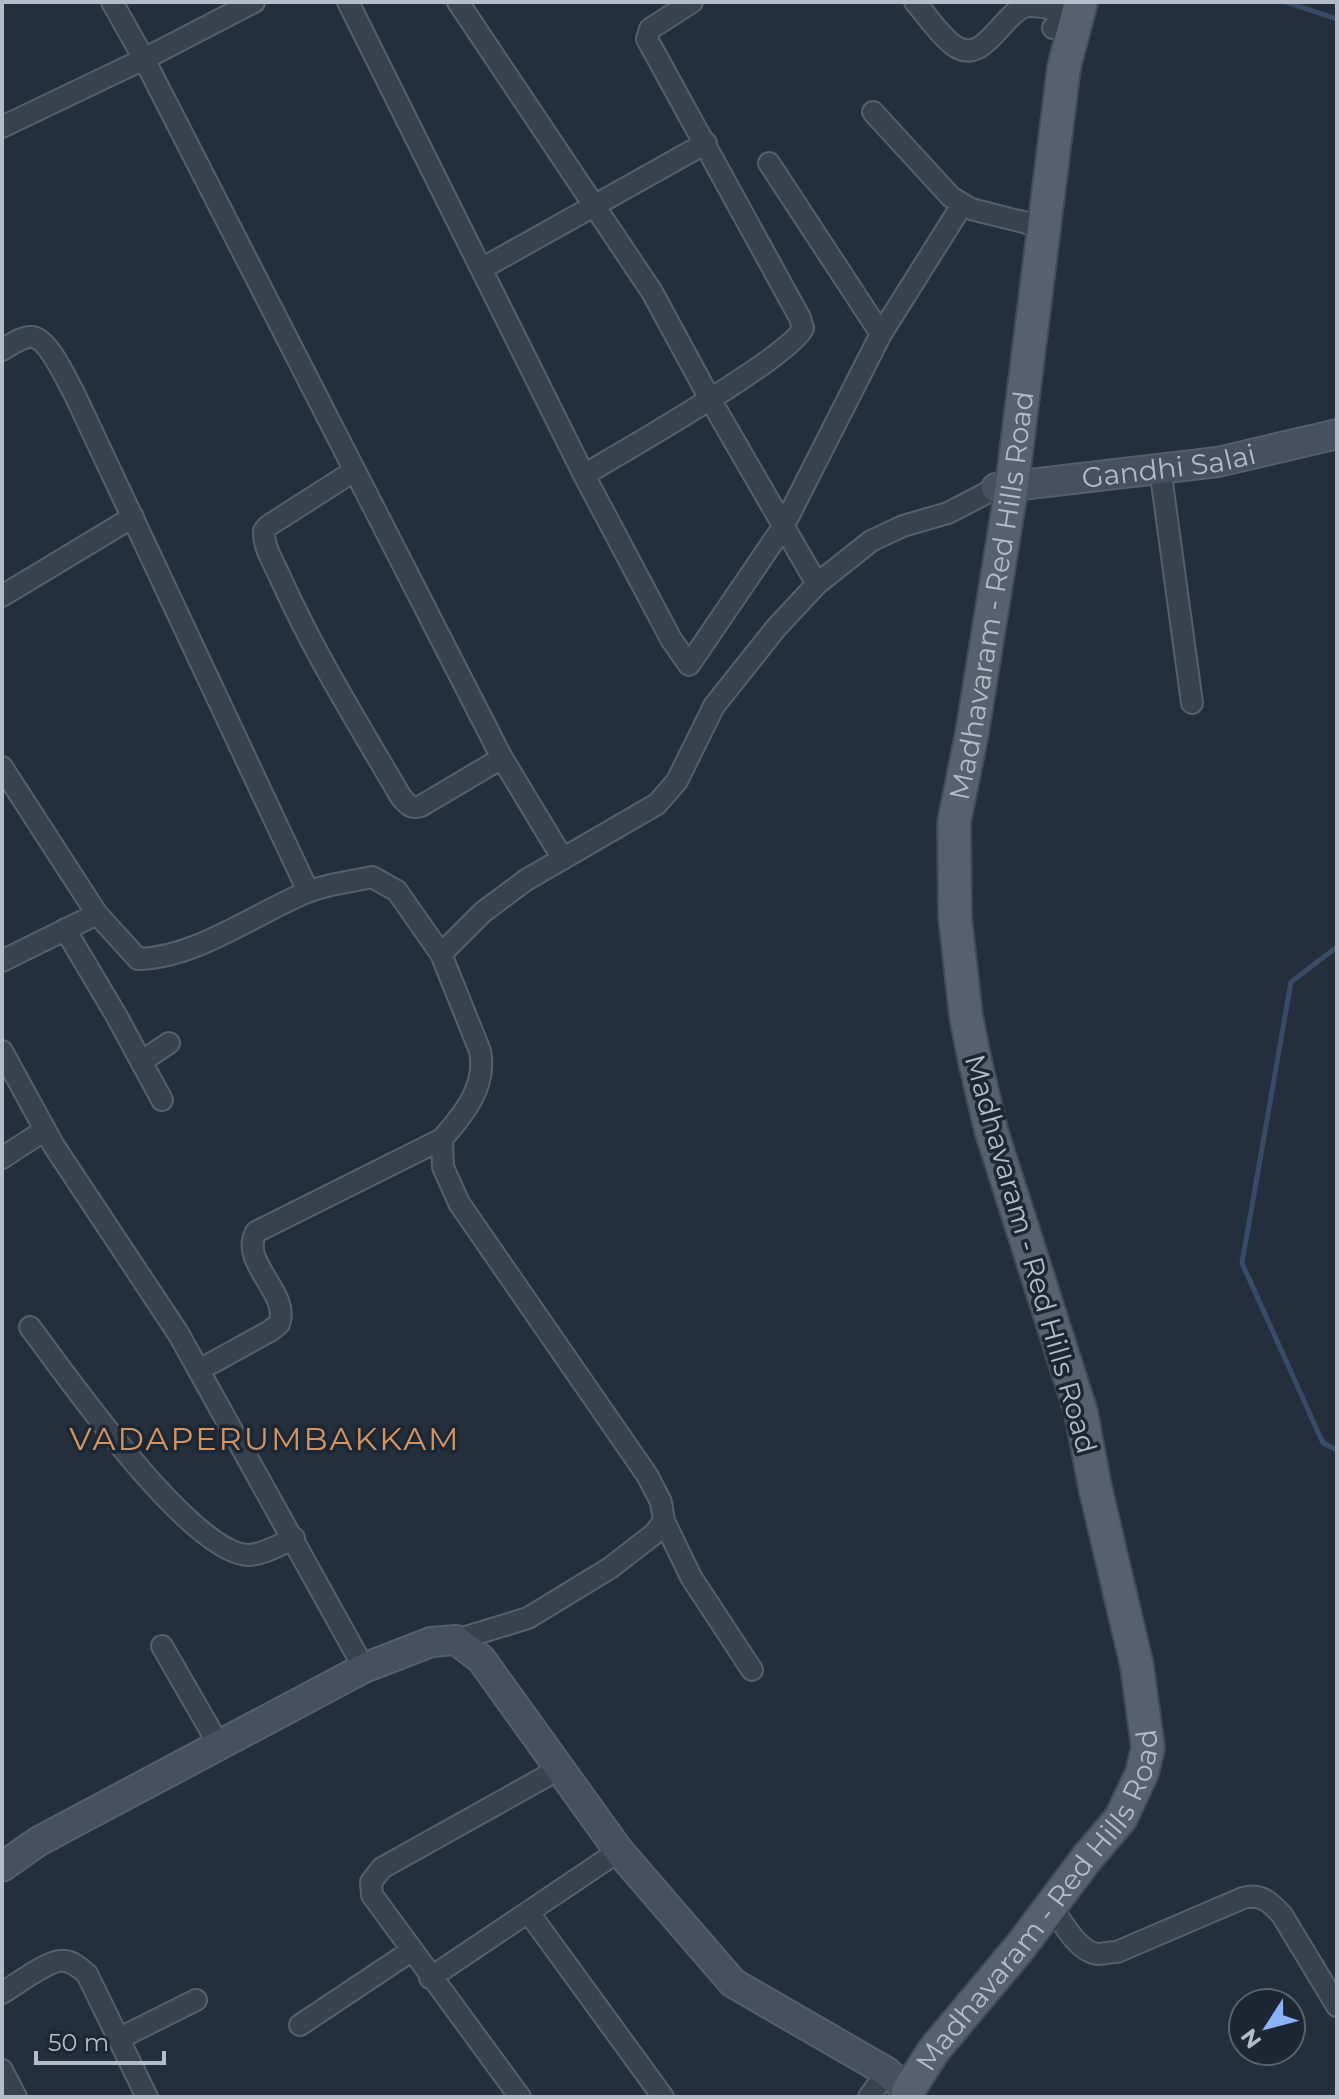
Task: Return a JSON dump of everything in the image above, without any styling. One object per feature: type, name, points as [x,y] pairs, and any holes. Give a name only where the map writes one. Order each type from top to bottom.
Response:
[{"type":"main road","name":"Madhavaram - Red Hills Road","points":[[899,2088],[919,2038],[1092,1826],[1117,1786],[1129,1740],[1074,1455],[1052,1371],[976,1124],[951,987],[940,868],[940,819],[952,729],[1004,486],[1027,223],[1064,15]]},
{"type":"main road","name":"Madhavaram - Red Hills Road","points":[[899,2088],[934,2050],[1121,1818],[1142,1773],[1148,1748],[1137,1666],[1095,1487],[1081,1412],[991,1130],[966,1016],[958,955],[954,822],[972,733],[1004,486],[1045,235],[1064,67],[1064,15]]},
{"type":"street","points":[[112,2],[502,758],[563,859]]},
{"type":"street","points":[[2,127],[254,2]]},
{"type":"street","points":[[348,2],[584,475],[671,639],[689,665],[783,527],[881,334],[962,205]]},
{"type":"street","points":[[458,2],[652,292],[817,584]]},
{"type":"street","points":[[584,475],[710,399],[793,342],[803,328],[706,143],[647,39],[650,29],[692,2]]},
{"type":"street","points":[[915,2],[952,44],[972,52],[1021,8],[1036,6],[1064,15]]},
{"type":"street","points":[[873,112],[951,197],[962,205],[1027,223]]},
{"type":"street","points":[[483,268],[706,143]]},
{"type":"street","points":[[769,163],[881,334]]},
{"type":"street","points":[[2,350],[34,336],[50,350],[74,393],[308,891]]},
{"type":"street","name":"Gandhi Salai","points":[[1004,486],[1218,462],[1337,434]]},
{"type":"street","points":[[1160,468],[1192,703]]},
{"type":"street","points":[[354,471],[264,531],[265,544],[286,591],[329,673],[409,806],[421,806],[502,758]]},
{"type":"street","points":[[441,954],[483,912],[526,880],[657,804],[677,781],[714,706],[776,628],[817,584],[871,541],[903,526],[948,513],[1004,486]]},
{"type":"street","points":[[2,596],[133,517]]},
{"type":"street","points":[[2,767],[97,914],[138,959],[157,959],[183,951],[308,891],[372,877],[397,891],[441,954],[480,1051],[483,1068],[467,1111],[442,1139],[256,1232],[252,1250],[281,1309],[279,1324],[199,1370]]},
{"type":"street","points":[[2,961],[97,914]]},
{"type":"street","points":[[65,929],[162,1100]]},
{"type":"street","points":[[142,1061],[169,1043]]},
{"type":"street","points":[[2,1051],[45,1130],[178,1333],[364,1668]]},
{"type":"street","points":[[2,1158],[45,1130]]},
{"type":"street","points":[[442,1139],[443,1167],[459,1203],[647,1475],[661,1502],[664,1521],[691,1577],[752,1670]]},
{"type":"street","points":[[30,1327],[118,1446],[208,1537],[247,1555],[294,1538]]},
{"type":"street","points":[[2,1867],[39,1841],[364,1668],[431,1642],[456,1640],[528,1618],[610,1568],[654,1534],[664,1521]]},
{"type":"street","points":[[456,1640],[481,1659],[619,1851],[733,1983],[899,2088]]},
{"type":"street","points":[[162,1646],[219,1745]]},
{"type":"street","points":[[520,2097],[372,1895],[371,1882],[382,1868],[561,1768]]},
{"type":"street","points":[[430,1978],[619,1851]]},
{"type":"street","points":[[1051,1906],[1080,1944],[1087,1951],[1098,1954],[1117,1952],[1243,1898],[1259,1896],[1282,1915],[1337,2006]]},
{"type":"street","points":[[529,1913],[663,2097]]},
{"type":"street","points":[[300,2025],[411,1951]]},
{"type":"street","points":[[2,1993],[53,1962],[64,1960],[75,1965],[87,1974],[147,2097]]},
{"type":"street","points":[[118,2039],[196,2000]]},
{"type":"street","points":[[2,2070],[16,2097]]},
{"type":"street","points":[[869,2097],[899,2088]]},
{"type":"waterway","points":[[1286,2],[1337,19]]},
{"type":"waterway","points":[[1337,947],[1291,982],[1242,1263],[1323,1443],[1337,1450]]},
{"type":"district","name":"VADAPERUMBAKKAM","points":[[265,1438]]}]
